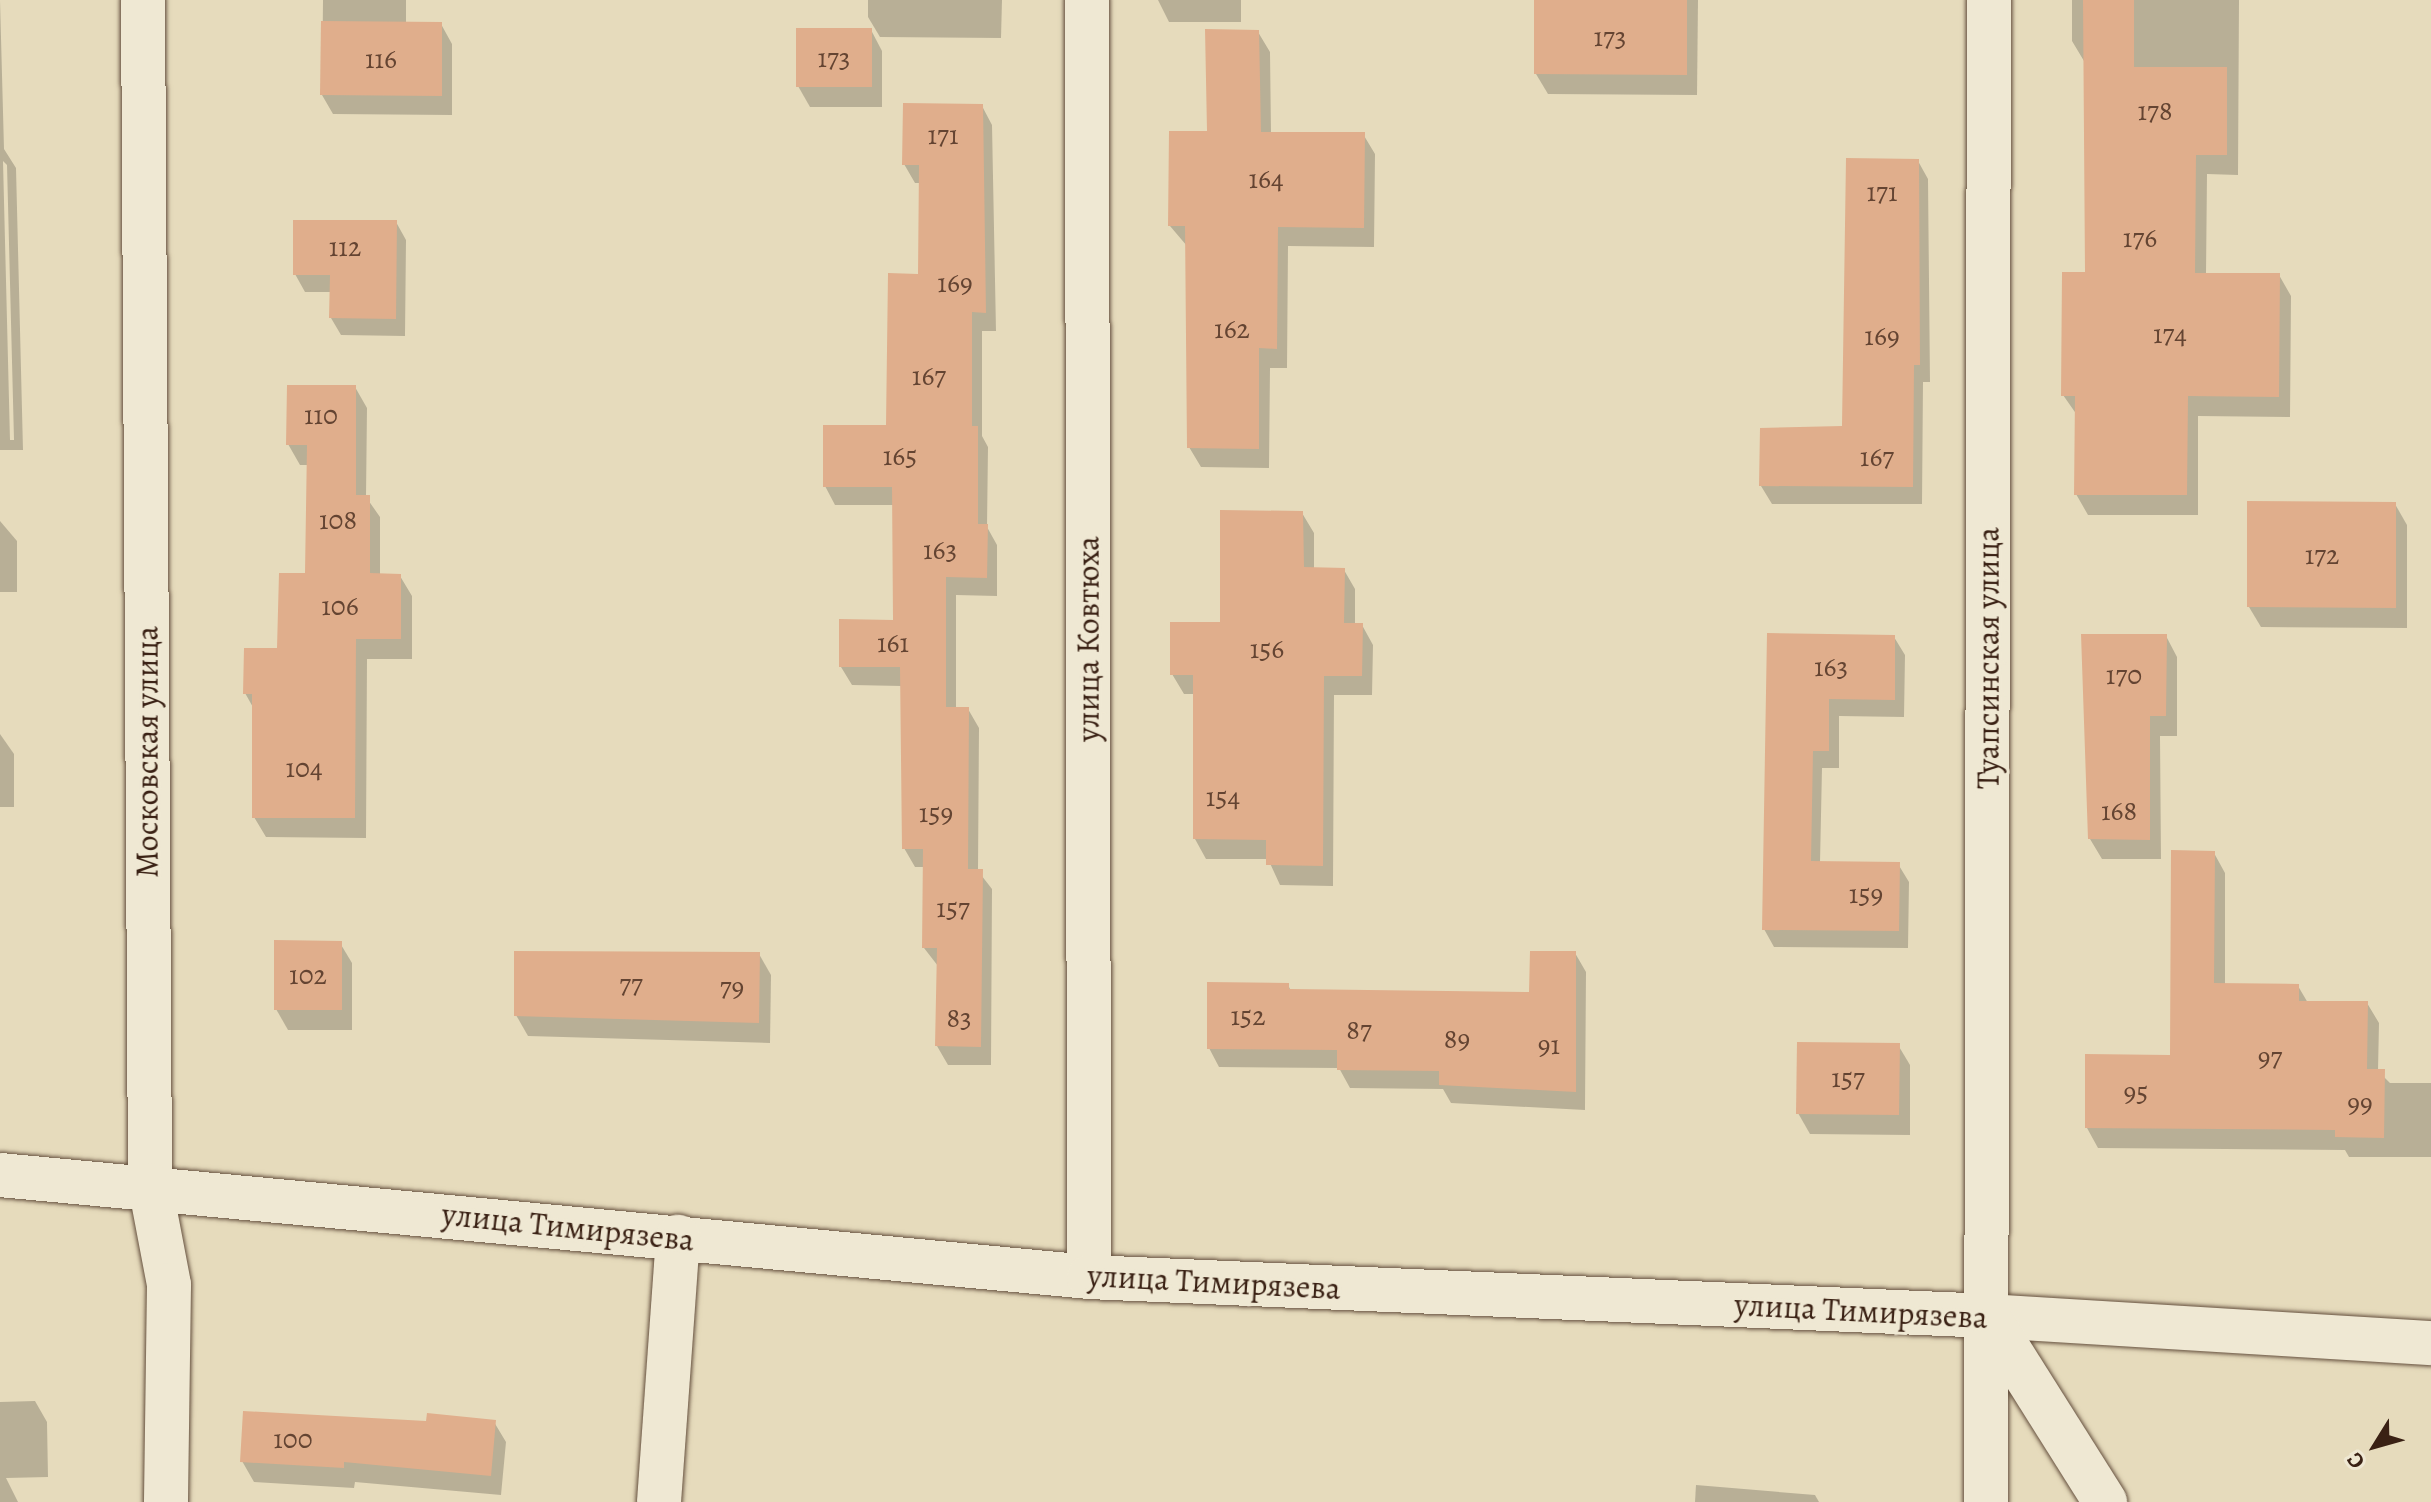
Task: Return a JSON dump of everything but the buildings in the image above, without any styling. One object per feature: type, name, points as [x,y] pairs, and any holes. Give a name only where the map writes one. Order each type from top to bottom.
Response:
[{"type":"street","name":"Московская улица","points":[[143,0],[150,1185],[169,1285],[166,1502]]},
{"type":"street","name":"улица Ковтюха","points":[[1087,0],[1089,1277]]},
{"type":"street","name":"Туапсинская улица","points":[[1986,1502],[1989,0]]},
{"type":"street","name":"улица Тимирязева","points":[[0,1175],[150,1185],[1089,1277],[1988,1316],[2431,1343]]},
{"type":"street","points":[[659,1502],[678,1237]]},
{"type":"street","points":[[1988,1316],[2105,1502]]}]
